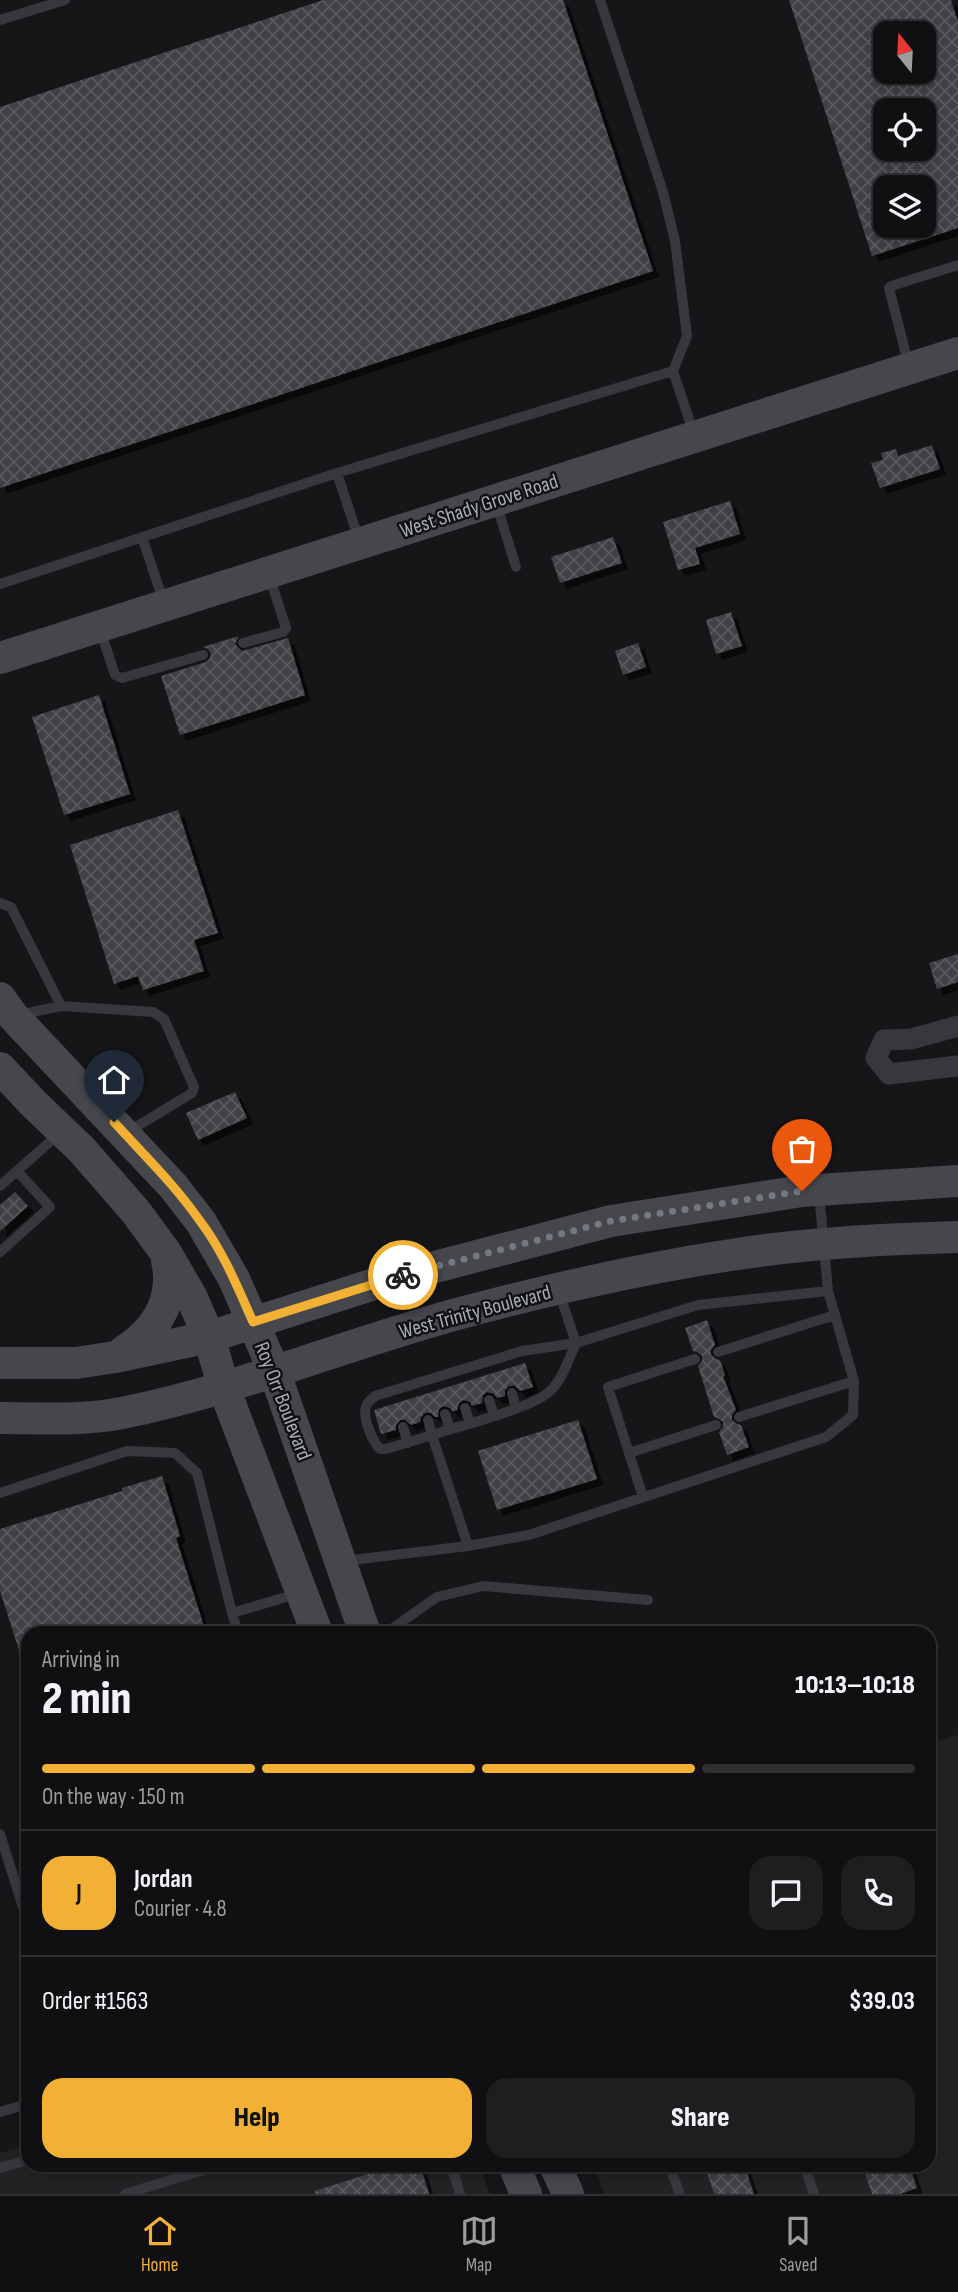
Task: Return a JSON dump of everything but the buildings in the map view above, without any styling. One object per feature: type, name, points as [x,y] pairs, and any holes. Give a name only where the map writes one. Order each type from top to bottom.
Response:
[{"type":"main road","name":"West Shady Grove Road","points":[[0,658],[958,353]]},
{"type":"main road","name":"Roy Orr Boulevard","points":[[7,1007],[173,1186],[201,1222],[234,1279],[275,1373],[363,1626]]},
{"type":"main road","points":[[0,1068],[82,1150],[136,1212],[166,1253],[191,1296],[209,1337],[224,1388],[315,1626]]},
{"type":"main road","points":[[0,1363],[76,1363],[209,1337],[393,1278],[600,1223],[818,1189],[958,1181]]},
{"type":"main road","name":"West Trinity Boulevard","points":[[0,1418],[61,1419],[119,1414],[275,1373],[455,1315],[637,1271],[722,1256],[901,1239],[958,1237]]},
{"type":"main road","points":[[115,1357],[138,1342],[155,1325],[165,1304],[169,1281],[166,1253]]},
{"type":"main road","points":[[538,2172],[568,2194]]},
{"type":"street","points":[[958,1026],[911,1039],[884,1040],[876,1058],[889,1074],[958,1066]]},
{"type":"lane","points":[[0,20],[65,0]]},
{"type":"lane","points":[[600,0],[663,192],[676,241],[687,336],[673,371],[695,437]]},
{"type":"lane","points":[[910,368],[889,289],[891,286],[958,265]]},
{"type":"lane","points":[[0,582],[337,473],[673,371]]},
{"type":"lane","points":[[337,473],[360,543]]},
{"type":"lane","points":[[495,500],[516,567]]},
{"type":"lane","points":[[142,537],[165,605]]},
{"type":"lane","points":[[243,643],[283,632],[286,628],[269,573]]},
{"type":"lane","points":[[99,626],[115,675],[122,678],[203,655]]},
{"type":"lane","points":[[0,903],[11,907],[61,1006]]},
{"type":"lane","points":[[7,1007],[61,1006],[153,1012],[164,1019],[194,1087],[192,1093],[125,1134]]},
{"type":"lane","points":[[0,1186],[62,1132]]},
{"type":"lane","points":[[0,1252],[50,1207],[17,1171]]},
{"type":"lane","points":[[341,1562],[468,1546],[529,1535],[826,1437],[853,1415],[854,1381],[828,1291],[818,1189]]},
{"type":"lane","points":[[558,1289],[576,1343],[550,1392],[531,1403],[408,1443],[380,1449],[375,1443],[365,1413],[367,1403],[375,1396],[522,1350],[576,1343],[698,1305],[828,1291]]},
{"type":"lane","points":[[718,1352],[835,1315]]},
{"type":"lane","points":[[500,1357],[505,1370]]},
{"type":"lane","points":[[643,1497],[608,1387],[695,1359]]},
{"type":"lane","points":[[478,1364],[482,1377]]},
{"type":"lane","points":[[454,1372],[457,1384]]},
{"type":"lane","points":[[433,1378],[437,1391]]},
{"type":"lane","points":[[739,1417],[854,1381]]},
{"type":"lane","points":[[416,1384],[420,1396]]},
{"type":"lane","points":[[391,1391],[396,1404]]},
{"type":"lane","points":[[512,1393],[516,1408]]},
{"type":"lane","points":[[489,1400],[494,1415]]},
{"type":"lane","points":[[466,1408],[470,1423]]},
{"type":"lane","points":[[445,1414],[450,1429]]},
{"type":"lane","points":[[428,1420],[468,1546]]},
{"type":"lane","points":[[629,1453],[716,1424]]},
{"type":"lane","points":[[403,1427],[408,1443]]},
{"type":"lane","points":[[0,1493],[127,1451],[176,1453],[197,1473],[236,1626]]},
{"type":"lane","points":[[396,1626],[437,1597],[483,1586],[648,1601]]},
{"type":"lane","points":[[232,1614],[303,1593]]},
{"type":"lane","points":[[0,1834],[21,1901]]},
{"type":"lane","points":[[0,2112],[21,2106]]},
{"type":"lane","points":[[0,2168],[21,2162]]},
{"type":"lane","points":[[125,2194],[196,2172]]},
{"type":"lane","points":[[453,2172],[460,2194]]},
{"type":"lane","points":[[672,2172],[680,2194]]},
{"type":"lane","points":[[806,2172],[814,2194]]},
{"type":"shaded area","points":[[958,1735],[958,2194],[604,2194],[596,2172],[936,2172],[936,1742]]},
{"type":"shaded area","points":[[21,2147],[21,2172],[482,2172],[490,2194],[0,2194],[0,2153]]},
{"type":"way so far","points":[[403,1275],[611,1221],[802,1191]]},
{"type":"route","points":[[114,1122],[173,1186],[201,1222],[234,1279],[253,1322],[403,1275]]}]
